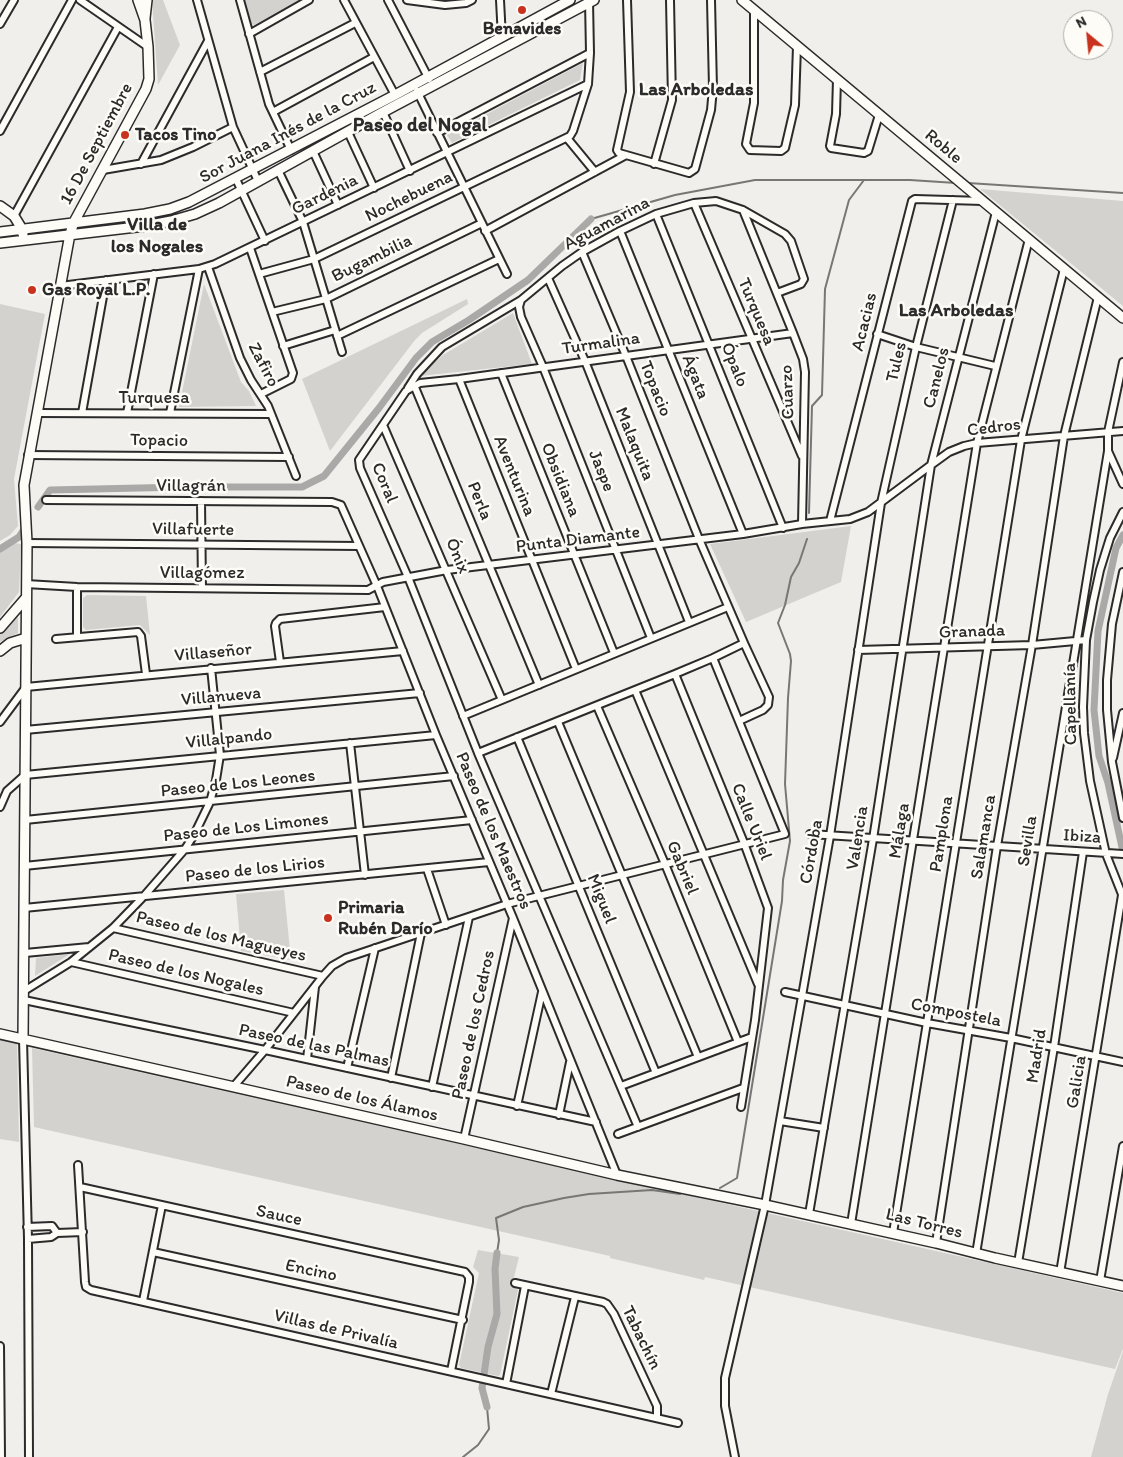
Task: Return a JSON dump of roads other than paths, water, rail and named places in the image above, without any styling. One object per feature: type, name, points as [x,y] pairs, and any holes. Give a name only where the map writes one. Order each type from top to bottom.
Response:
[{"type":"street","points":[[0,24],[14,0]]},
{"type":"street","points":[[0,131],[72,0]]},
{"type":"street","points":[[80,0],[148,47]]},
{"type":"street","name":"16 De Septiembre","points":[[138,0],[145,20]]},
{"type":"street","name":"16 De Septiembre","points":[[24,1039],[27,543],[24,485],[28,454],[70,234],[74,222],[146,89],[149,80],[145,20],[147,0]]},
{"type":"street","points":[[197,0],[233,127],[258,181]]},
{"type":"street","points":[[240,0],[273,112],[290,150]]},
{"type":"street","points":[[249,34],[309,0]]},
{"type":"street","points":[[344,0],[395,95]]},
{"type":"street","points":[[388,0],[431,81]]},
{"type":"street","points":[[407,0],[446,6],[472,0]]},
{"type":"street","points":[[500,0],[502,38]]},
{"type":"street","name":"Sor Juana Inés de la Cruz","points":[[431,81],[570,0]]},
{"type":"street","points":[[628,0],[630,92],[616,148],[618,152],[654,164],[691,172],[695,169],[713,99],[712,0]]},
{"type":"street","points":[[654,164],[672,100],[670,0]]},
{"type":"street","name":"Roble","points":[[742,0],[1123,318]]},
{"type":"street","points":[[591,1],[588,84],[573,131],[567,138],[595,172]]},
{"type":"street","name":"Sor Juana Inés de la Cruz","points":[[0,244],[145,226],[170,222],[196,214],[348,132],[383,112],[416,89],[540,29],[591,1]]},
{"type":"street","points":[[754,10],[754,103],[746,144],[748,149],[781,151],[785,148],[794,113],[797,46]]},
{"type":"street","points":[[535,19],[540,29]]},
{"type":"street","points":[[260,72],[355,23]]},
{"type":"street","points":[[14,216],[118,27]]},
{"type":"street","points":[[141,164],[208,41]]},
{"type":"street","points":[[437,133],[590,53]]},
{"type":"street","points":[[273,112],[374,57]]},
{"type":"street","points":[[837,79],[831,148],[868,151],[879,115]]},
{"type":"street","name":"Gardenia","points":[[60,286],[208,267],[588,84]]},
{"type":"street","points":[[416,89],[507,274]]},
{"type":"street","name":"Sor Juana Inés de la Cruz","points":[[0,232],[145,214],[170,209],[196,199],[236,179],[395,95],[416,89]]},
{"type":"street","points":[[383,112],[410,171]]},
{"type":"street","points":[[103,170],[174,156],[233,127]]},
{"type":"street","points":[[348,132],[374,188]]},
{"type":"street","name":"Nochebuena","points":[[259,274],[314,259],[567,138]]},
{"type":"street","points":[[313,151],[338,205]]},
{"type":"street","points":[[486,231],[626,155]]},
{"type":"street","points":[[278,170],[303,222],[342,352]]},
{"type":"street","points":[[236,179],[265,240]]},
{"type":"street","name":"Acacias","points":[[830,521],[912,201],[915,199],[983,201]]},
{"type":"street","name":"Tules","points":[[880,503],[916,347],[953,200]]},
{"type":"street","name":"Aguamarina","points":[[406,391],[417,374],[442,347],[520,300],[582,252],[656,214],[694,203],[716,201],[743,210],[788,237],[804,279],[801,284],[777,293]]},
{"type":"street","name":"Turquesa","points":[[694,203],[803,460]]},
{"type":"street","points":[[0,206],[14,216],[22,229],[24,240]]},
{"type":"street","name":"Cuarzo","points":[[743,210],[803,359],[805,372],[802,524]]},
{"type":"street","name":"Canelos","points":[[931,465],[996,212]]},
{"type":"street","name":"Ópalo","points":[[656,214],[783,528]]},
{"type":"street","name":"Bugambilia","points":[[272,312],[326,298],[482,223]]},
{"type":"street","name":"Ágata","points":[[620,231],[743,534]]},
{"type":"street","name":"Málaga","points":[[851,1224],[977,443],[1028,239]]},
{"type":"street","points":[[250,248],[293,375],[291,379],[261,394]]},
{"type":"street","name":"Topacio","points":[[582,252],[699,539],[769,697],[768,705],[763,710],[739,721]]},
{"type":"street","points":[[283,346],[336,333],[499,259]]},
{"type":"street","name":"Zafiro","points":[[208,267],[240,358],[271,414],[296,476]]},
{"type":"street","points":[[170,413],[199,269]]},
{"type":"street","name":"Pamplona","points":[[893,1233],[1021,440],[1064,269]]},
{"type":"street","points":[[127,413],[154,274]]},
{"type":"street","name":"Malaquita","points":[[548,278],[585,361],[689,622]]},
{"type":"street","points":[[82,413],[106,280]]},
{"type":"street","name":"Salamanca","points":[[936,1243],[997,846],[1032,644],[1064,436],[1098,297]]},
{"type":"street","name":"Jaspe","points":[[520,300],[521,317],[543,367],[651,638]]},
{"type":"street","name":"Turmalina","points":[[414,385],[420,382],[459,379],[793,333]]},
{"type":"street","points":[[877,334],[916,347],[996,366]]},
{"type":"street","name":"Sevilla","points":[[976,1254],[1075,642],[1108,451],[1108,432],[1123,362]]},
{"type":"street","name":"Obsidiana","points":[[501,373],[614,653]]},
{"type":"street","name":"Aventurina","points":[[459,379],[576,669]]},
{"type":"street","name":"Coral","points":[[408,577],[358,464],[406,391],[414,385]]},
{"type":"street","name":"Perla","points":[[414,385],[538,685]]},
{"type":"street","name":"Turquesa","points":[[37,413],[271,414]]},
{"type":"street","name":"Ónix","points":[[384,425],[502,700]]},
{"type":"street","name":"Cedros","points":[[802,524],[856,518],[956,449],[977,443],[1123,431]]},
{"type":"street","points":[[1108,451],[1123,484]]},
{"type":"street","name":"Topacio","points":[[28,454],[288,457]]},
{"type":"street","name":"Valencia","points":[[809,1214],[873,839],[931,465]]},
{"type":"street","name":"Villagrán","points":[[46,500],[337,503]]},
{"type":"street","points":[[201,502],[202,588]]},
{"type":"street","name":"Paseo de los Maestros","points":[[337,503],[343,508],[377,586],[436,735],[513,918],[617,1175]]},
{"type":"street","name":"Córdoba","points":[[735,1457],[725,1406],[724,1383],[765,1204],[780,1121],[830,836],[880,503]]},
{"type":"street","name":"Capellanía","points":[[1122,896],[1090,781],[1083,707],[1086,640],[1100,570],[1110,538],[1123,512]]},
{"type":"street","name":"Punta Diamante","points":[[377,586],[383,582],[447,570],[659,545],[802,524]]},
{"type":"street","name":"Villafuerte","points":[[27,543],[360,546]]},
{"type":"street","name":"Capellanía","points":[[1123,572],[1112,624],[1106,710],[1112,762],[1123,818]]},
{"type":"street","points":[[408,577],[478,752],[638,1127]]},
{"type":"street","name":"Villagómez","points":[[26,584],[77,587],[368,590],[377,586]]},
{"type":"street","points":[[77,587],[77,636]]},
{"type":"street","points":[[0,628],[26,598]]},
{"type":"street","points":[[280,662],[275,626],[280,618],[385,607]]},
{"type":"street","points":[[464,716],[728,607]]},
{"type":"street","points":[[56,639],[138,632],[141,636],[146,674]]},
{"type":"street","points":[[0,651],[10,643],[26,638]]},
{"type":"street","name":"Granada","points":[[858,650],[945,648],[1086,640]]},
{"type":"street","points":[[478,752],[558,722],[713,658],[744,643]]},
{"type":"street","name":"Villaseñor","points":[[26,687],[146,674],[403,651]]},
{"type":"street","points":[[234,1086],[323,976],[340,962],[375,948],[506,904],[785,834],[713,658]]},
{"type":"street","points":[[24,995],[71,962],[113,928],[185,849],[194,835],[210,802],[220,755],[211,668]]},
{"type":"street","name":"Calle Uriel","points":[[675,674],[744,843],[768,908],[759,986],[741,1107]]},
{"type":"street","points":[[0,722],[26,687]]},
{"type":"street","points":[[636,690],[759,986]]},
{"type":"street","name":"Villanueva","points":[[25,730],[420,693]]},
{"type":"street","name":"Gabriel","points":[[597,706],[665,864],[738,1042]]},
{"type":"street","name":"Capellanía","points":[[1112,762],[1123,713]]},
{"type":"street","points":[[558,722],[698,1057]]},
{"type":"street","name":"Villalpando","points":[[25,775],[436,735]]},
{"type":"street","name":"Miguel","points":[[518,738],[656,1073]]},
{"type":"street","points":[[350,743],[365,874]]},
{"type":"street","points":[[0,807],[7,791],[25,775]]},
{"type":"street","name":"Paseo de Los Leones","points":[[25,820],[454,776]]},
{"type":"street","name":"Paseo de Los Limones","points":[[24,866],[472,820]]},
{"type":"street","name":"Ibiza","points":[[810,834],[1123,854]]},
{"type":"street","name":"Madrid","points":[[1018,1263],[1054,1047],[1083,852]]},
{"type":"street","name":"Paseo de los Lirios","points":[[24,908],[489,862]]},
{"type":"street","points":[[427,869],[446,924]]},
{"type":"street","name":"Galicia","points":[[1060,1273],[1122,896]]},
{"type":"street","points":[[432,1087],[469,917]]},
{"type":"street","name":"Paseo de los Cedros","points":[[464,1139],[513,918]]},
{"type":"street","name":"Paseo de los Magueyes","points":[[113,928],[323,976]]},
{"type":"street","points":[[391,1078],[421,933]]},
{"type":"street","points":[[25,953],[90,947]]},
{"type":"street","points":[[347,1068],[375,948]]},
{"type":"street","name":"Paseo de los Nogales","points":[[71,962],[294,1013]]},
{"type":"street","name":"Paseo de los Álamos","points":[[307,1059],[315,986]]},
{"type":"street","points":[[517,1106],[542,990]]},
{"type":"street","name":"Compostela","points":[[784,992],[1123,1062]]},
{"type":"street","name":"Paseo de las Palmas","points":[[24,995],[517,1106],[596,1122]]},
{"type":"street","name":"Paseo de los Álamos","points":[[0,1034],[617,1175],[717,1194]]},
{"type":"street","points":[[621,1086],[752,1037]]},
{"type":"street","points":[[24,1039],[30,1457]]},
{"type":"street","points":[[559,1115],[570,1061]]},
{"type":"street","points":[[618,1134],[744,1088]]},
{"type":"street","points":[[780,1121],[824,1128]]},
{"type":"street","points":[[1100,1281],[1123,1146]]},
{"type":"street","name":"Villas de Privalía","points":[[78,1165],[86,1288],[678,1422]]},
{"type":"street","name":"Sauce","points":[[80,1188],[462,1271],[469,1277],[463,1320]]},
{"type":"street","name":"Las Torres","points":[[717,1194],[1123,1286]]},
{"type":"street","points":[[143,1301],[162,1205]]},
{"type":"street","points":[[28,1227],[52,1226],[57,1232]]},
{"type":"street","points":[[28,1239],[51,1237],[57,1232],[83,1232]]},
{"type":"street","name":"Encino","points":[[153,1252],[463,1320]]},
{"type":"street","name":"Tabachín","points":[[516,1283],[603,1302],[610,1308],[657,1406],[657,1418]]},
{"type":"street","points":[[506,1384],[525,1286]]},
{"type":"street","points":[[551,1394],[575,1297]]},
{"type":"street","points":[[451,1371],[463,1320]]},
{"type":"street","points":[[0,1346],[1,1457]]},
{"type":"waterway","points":[[591,219],[675,195],[755,180],[910,180],[956,183]]},
{"type":"waterway","points":[[809,513],[812,406],[822,395],[825,289],[849,200],[864,180]]},
{"type":"waterway","points":[[968,183],[1123,193]]},
{"type":"waterway","points":[[38,507],[50,490],[302,487],[324,476],[379,408],[416,358],[432,342],[469,320],[528,280],[591,219]]},
{"type":"waterway","points":[[0,549],[19,537],[23,531]]},
{"type":"waterway","points":[[1123,535],[1116,548],[1098,631],[1094,710],[1099,756],[1108,783],[1123,852]]},
{"type":"waterway","points":[[720,1188],[737,1178],[782,901],[783,880],[790,841],[785,784],[791,661],[778,623],[785,605],[791,577],[799,563],[807,539]]},
{"type":"waterway","points":[[497,1253],[499,1240],[496,1218],[523,1207],[589,1194],[652,1190],[680,1194]]},
{"type":"waterway","points":[[487,1407],[482,1388],[488,1347],[497,1314],[495,1269],[497,1253]]},
{"type":"waterway","points":[[463,1457],[478,1445],[489,1429],[487,1407]]},
{"type":"place","name":"Benavides","points":[[522,10]]},
{"type":"place","name":"Tacos Tino","points":[[125,135]]},
{"type":"place","name":"Gas Royal L.P.","points":[[32,290]]},
{"type":"place","name":"Primaria Rubén Darío","points":[[328,918]]},
{"type":"district","name":"Las Arboledas","points":[[696,90]]},
{"type":"district","name":"Paseo del Nogal","points":[[420,126]]},
{"type":"district","name":"Villa de los Nogales","points":[[157,236]]},
{"type":"district","name":"Las Arboledas","points":[[956,311]]}]
